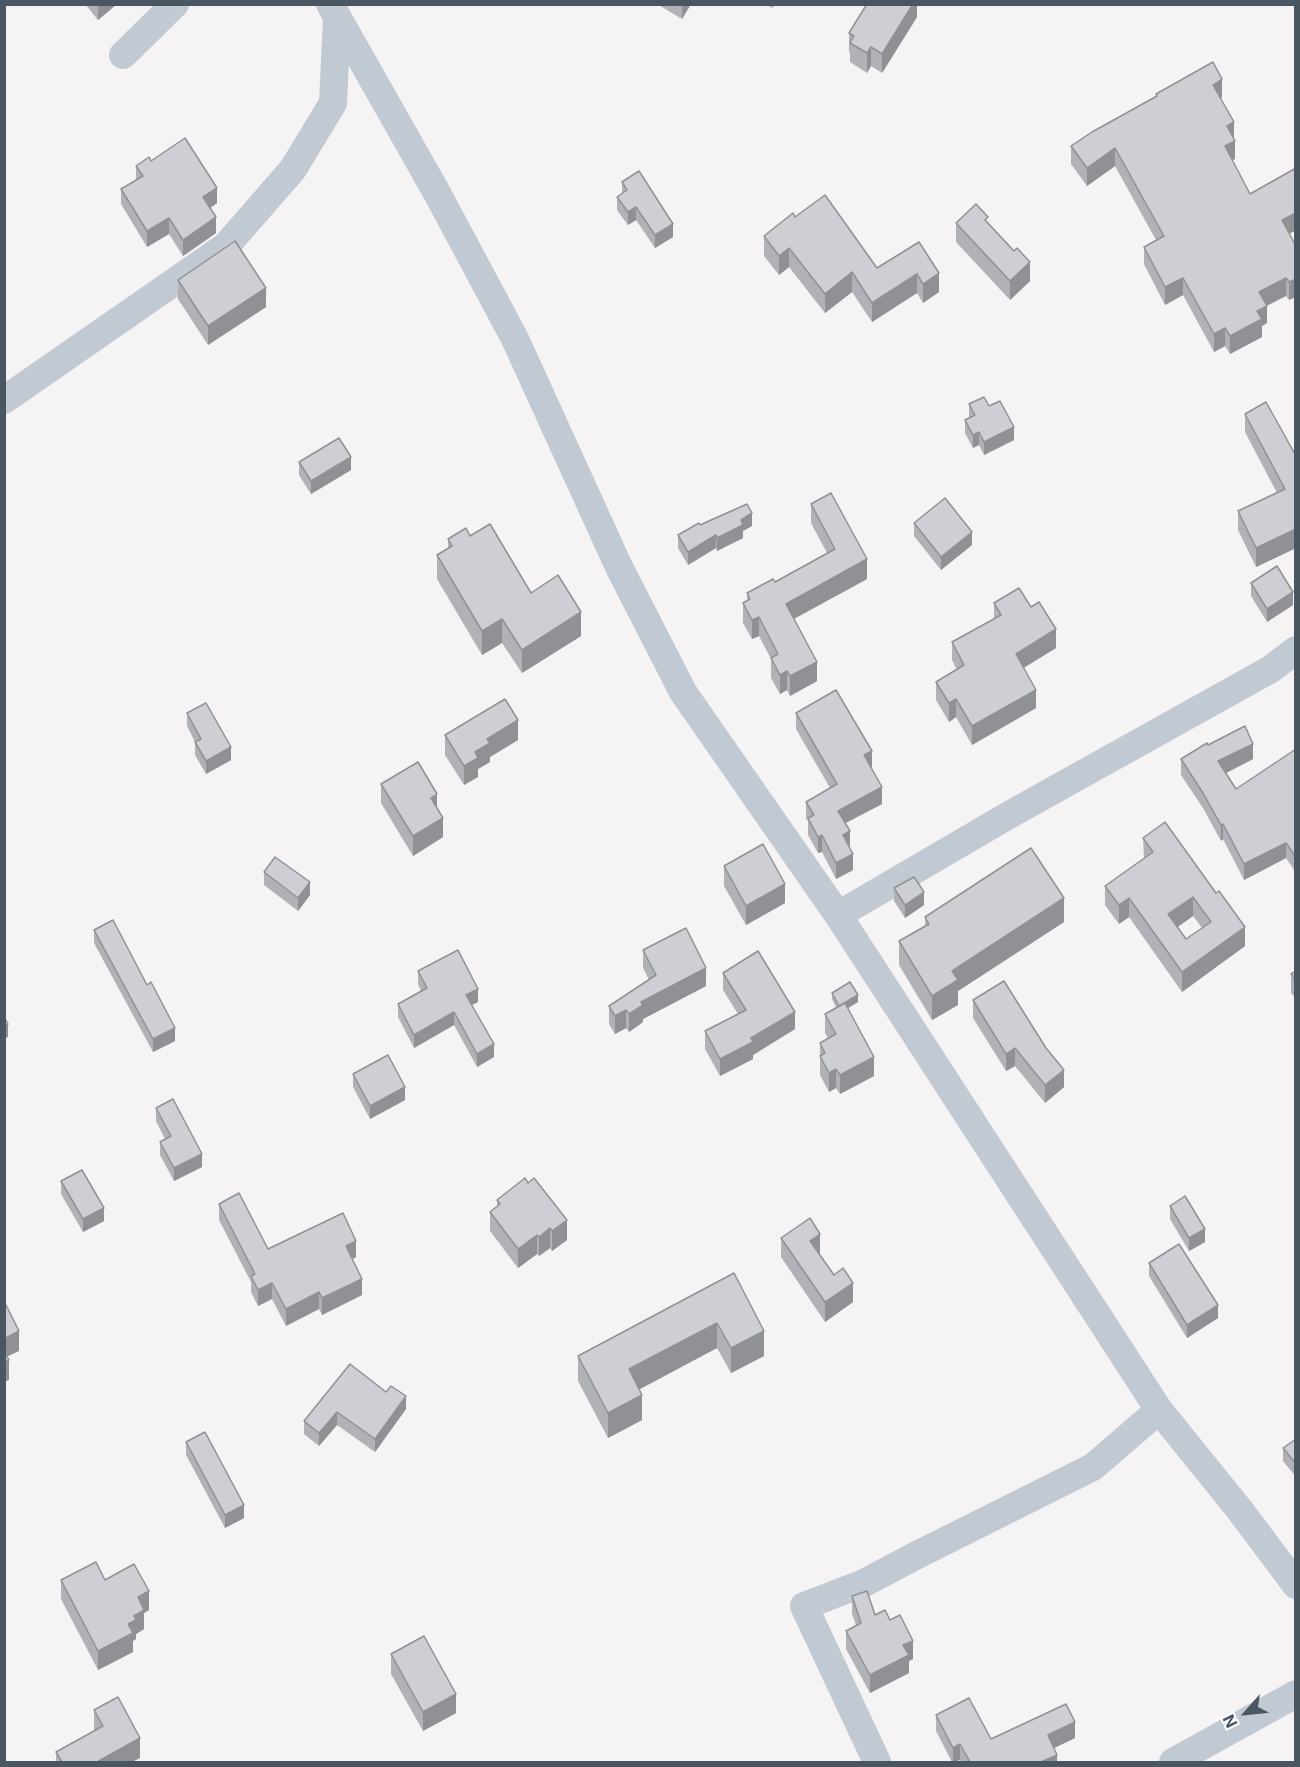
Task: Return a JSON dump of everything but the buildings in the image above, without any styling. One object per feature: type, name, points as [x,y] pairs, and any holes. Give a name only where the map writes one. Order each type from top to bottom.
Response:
[{"type":"street","points":[[123,54],[175,4]]},
{"type":"street","points":[[4,400],[226,246],[293,169],[333,104],[333,11]]},
{"type":"street","points":[[333,11],[437,192],[515,339],[619,567],[683,692],[838,915],[1159,1410],[1239,1509],[1296,1585]]},
{"type":"street","points":[[838,915],[1009,815],[1292,656]]},
{"type":"street","points":[[877,1762],[804,1606],[864,1583],[1093,1467],[1159,1410]]},
{"type":"street","points":[[1173,1762],[1296,1694]]}]
